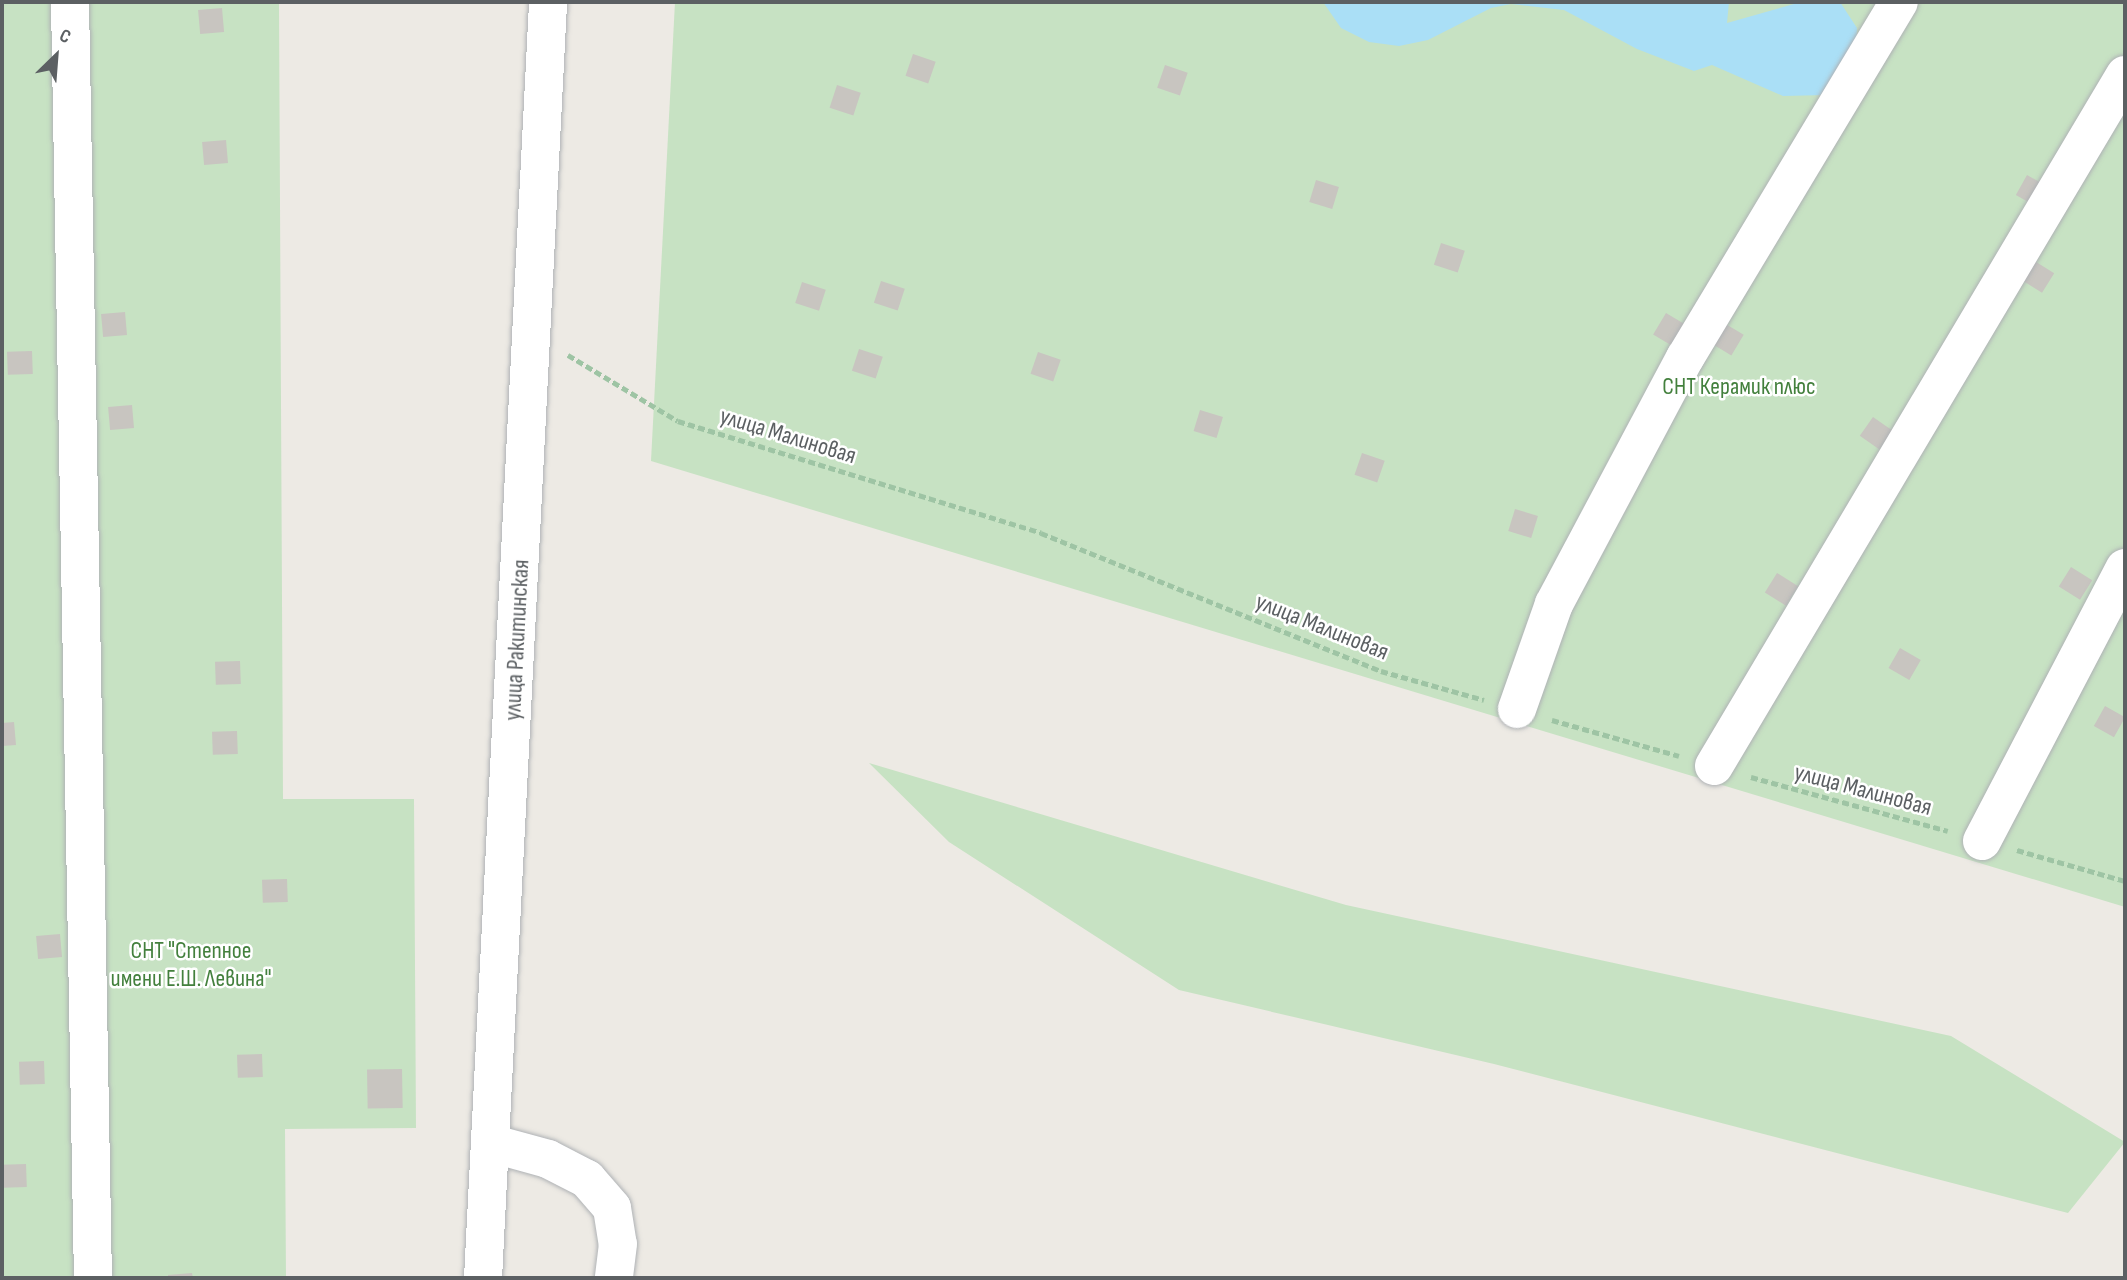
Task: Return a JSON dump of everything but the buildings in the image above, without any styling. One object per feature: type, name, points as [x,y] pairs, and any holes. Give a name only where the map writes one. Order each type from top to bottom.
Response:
[{"type":"street","points":[[70,2],[93,1278]]},
{"type":"street","name":"улица Ракитинская","points":[[483,1278],[534,335],[548,2]]},
{"type":"street","points":[[1517,709],[1554,604],[1685,358],[1899,2]]},
{"type":"street","points":[[1714,766],[2125,75]]},
{"type":"street","points":[[1982,841],[2125,568]]},
{"type":"street","points":[[491,1143],[548,1159],[587,1179],[612,1208],[618,1244],[614,1278]]},
{"type":"path","name":"улица Малиновая","points":[[534,335],[678,421],[1041,533],[1381,671],[2125,881]]},
{"type":"green space","name":"СНТ \"Степное имени Е.Ш. Левина\"","points":[[2,2],[279,2],[283,799],[414,799],[416,1128],[285,1129],[286,1278],[2,1278]]},
{"type":"green space","name":"СНТ Керамик плюс","points":[[675,2],[2125,2],[2125,907],[651,461]]},
{"type":"green space","points":[[869,763],[1346,905],[1951,1036],[2125,1142],[2068,1213],[1494,1064],[1179,990],[949,842]]},
{"type":"water","points":[[1323,2],[1729,2],[1727,23],[1801,2],[1840,2],[1857,28],[1856,52],[1826,95],[1783,96],[1712,65],[1694,71],[1637,49],[1564,10],[1511,4],[1491,8],[1428,40],[1399,46],[1369,42],[1341,28]]}]
